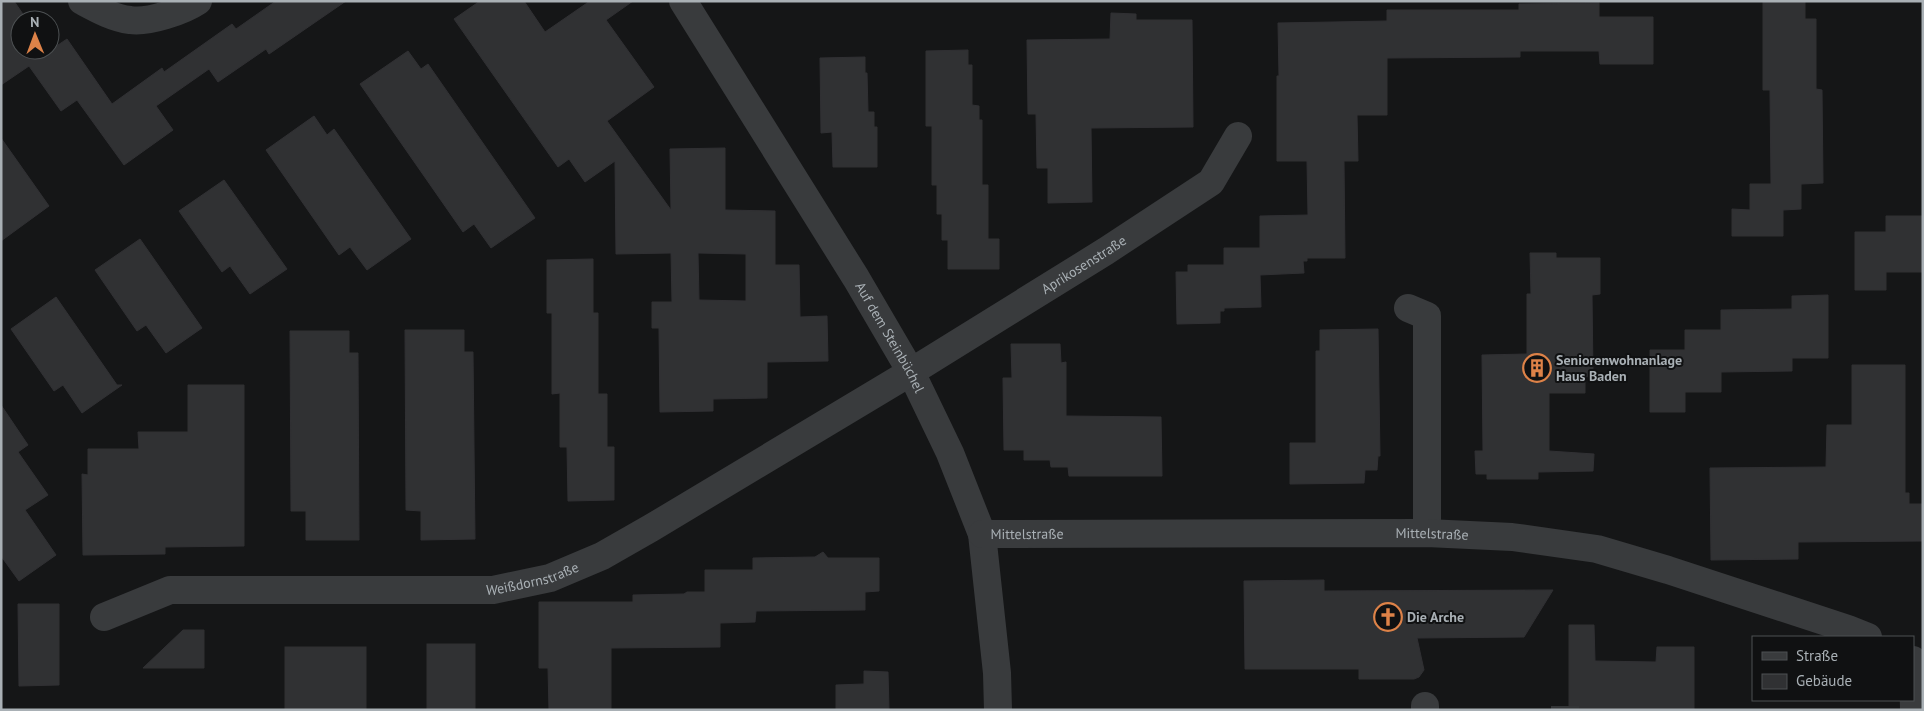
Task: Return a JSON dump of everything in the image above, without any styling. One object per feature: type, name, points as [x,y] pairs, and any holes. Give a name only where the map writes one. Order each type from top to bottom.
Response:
[{"type":"street","points":[[82,1],[105,13],[131,21],[158,17],[198,1]]},
{"type":"street","name":"Auf dem Steinbüchel","points":[[683,1],[856,278],[911,372],[950,453],[982,534],[997,673],[998,710]]},
{"type":"street","name":"Aprikosenstraße","points":[[911,372],[1106,251],[1211,182],[1238,136]]},
{"type":"street","points":[[1408,308],[1427,316],[1427,533]]},
{"type":"street","name":"Weißdornstraße","points":[[104,617],[170,590],[493,590],[550,578],[602,556],[911,372]]},
{"type":"street","name":"Mittelstraße","points":[[982,534],[1427,533],[1512,537],[1597,549],[1744,594],[1865,636]]},
{"type":"building","points":[[1,1],[14,1],[20,10],[10,10],[10,60],[60,60],[60,44],[67,39],[112,104],[162,68],[164,72],[232,24],[236,29],[276,1],[346,1],[269,54],[266,49],[218,82],[209,69],[156,106],[173,130],[124,165],[77,100],[61,111],[29,66],[1,85]]},
{"type":"building","points":[[480,1],[524,1],[545,32],[590,1],[633,1],[606,20],[654,87],[607,121],[671,210],[670,149],[725,148],[725,210],[775,211],[775,265],[799,265],[800,317],[827,316],[828,361],[767,362],[767,398],[713,399],[713,411],[660,412],[659,328],[652,328],[652,302],[672,302],[671,253],[616,254],[615,161],[585,182],[569,159],[558,167],[454,19]],"holes":[[[698,253],[746,254],[746,301],[699,300]]]},
{"type":"building","points":[[1763,1],[1805,1],[1805,19],[1816,19],[1816,89],[1822,90],[1823,183],[1801,184],[1801,209],[1783,210],[1783,236],[1732,236],[1732,209],[1750,210],[1750,184],[1771,184],[1770,90],[1763,90]]},
{"type":"building","points":[[1599,3],[1599,17],[1653,17],[1653,64],[1600,64],[1599,51],[1520,51],[1520,57],[1387,58],[1387,115],[1357,115],[1358,161],[1344,161],[1345,258],[1307,258],[1307,261],[1303,261],[1304,273],[1260,275],[1261,307],[1224,308],[1224,311],[1220,311],[1220,323],[1177,324],[1176,272],[1188,272],[1188,265],[1224,265],[1224,248],[1260,248],[1260,216],[1308,215],[1307,161],[1277,161],[1278,23],[1387,21],[1387,10],[1519,10],[1519,4]]},
{"type":"building","points":[[1111,13],[1136,14],[1136,20],[1192,20],[1193,127],[1091,128],[1092,202],[1048,203],[1048,168],[1037,168],[1036,114],[1028,114],[1027,40],[1110,39]]},
{"type":"building","points":[[968,50],[968,65],[972,65],[972,105],[979,106],[979,120],[982,120],[982,185],[988,185],[988,239],[999,239],[999,269],[948,269],[948,240],[942,240],[942,214],[937,214],[937,185],[932,185],[932,126],[926,126],[926,51]]},
{"type":"building","points":[[408,51],[421,69],[428,64],[535,218],[491,248],[474,224],[463,232],[360,84]]},
{"type":"building","points":[[865,57],[868,112],[874,112],[874,127],[877,127],[877,167],[833,167],[832,132],[821,133],[820,58]]},
{"type":"building","points":[[314,116],[327,135],[334,129],[411,239],[367,270],[350,247],[339,255],[266,150]]},
{"type":"building","points":[[1,138],[49,206],[1,241]]},
{"type":"building","points":[[224,180],[287,269],[250,294],[230,266],[222,272],[179,211]]},
{"type":"building","points":[[1886,216],[1923,216],[1923,272],[1886,272],[1886,290],[1855,290],[1855,232],[1886,232]]},
{"type":"building","points":[[140,239],[202,328],[166,353],[146,325],[137,331],[95,270]]},
{"type":"building","name":"Seniorenwohnanlage Haus Baden","points":[[1530,253],[1556,253],[1556,258],[1600,258],[1600,294],[1592,295],[1593,376],[1585,377],[1585,393],[1549,393],[1549,451],[1594,454],[1593,471],[1538,472],[1538,479],[1487,479],[1487,474],[1476,474],[1475,451],[1483,451],[1482,355],[1527,354],[1527,294],[1531,294]]},
{"type":"building","points":[[593,259],[593,313],[598,313],[598,394],[607,394],[607,447],[614,447],[614,500],[568,501],[567,447],[560,447],[560,393],[552,394],[552,313],[547,313],[547,260]]},
{"type":"building","points":[[1828,295],[1828,358],[1792,358],[1792,371],[1721,372],[1721,392],[1685,392],[1685,412],[1650,412],[1650,350],[1685,350],[1685,330],[1721,330],[1721,310],[1792,309],[1792,296]]},
{"type":"building","points":[[56,297],[117,385],[122,385],[82,413],[63,385],[54,391],[11,329]]},
{"type":"building","points":[[1378,329],[1380,456],[1378,456],[1377,470],[1365,470],[1364,483],[1290,484],[1290,443],[1316,443],[1316,351],[1320,351],[1320,330]]},
{"type":"building","points":[[405,330],[464,330],[464,352],[473,352],[475,539],[421,540],[421,511],[406,510]]},
{"type":"building","points":[[290,331],[349,331],[349,353],[358,353],[359,540],[306,540],[306,511],[291,511]]},
{"type":"building","points":[[1011,344],[1060,344],[1061,363],[1066,362],[1066,416],[1161,417],[1162,476],[1069,476],[1068,467],[1051,467],[1050,460],[1024,460],[1024,450],[1004,450],[1003,378],[1012,378]]},
{"type":"building","points":[[1852,365],[1905,365],[1905,493],[1909,493],[1909,504],[1923,504],[1923,541],[1798,542],[1798,559],[1711,560],[1710,468],[1826,467],[1827,425],[1852,425]]},
{"type":"building","points":[[188,385],[244,385],[244,546],[165,547],[165,554],[83,555],[82,474],[88,475],[88,449],[139,449],[138,432],[188,432]]},
{"type":"building","points":[[1,405],[28,445],[18,452],[48,495],[25,510],[56,555],[19,581],[1,556]]},
{"type":"building","points":[[823,552],[828,558],[879,558],[879,591],[865,592],[865,610],[756,611],[755,622],[720,623],[720,647],[611,648],[611,710],[549,710],[548,668],[539,668],[539,602],[633,602],[633,595],[705,592],[705,570],[753,570],[753,558],[815,557]]},
{"type":"building","name":"Die Arche","points":[[1324,580],[1324,591],[1553,590],[1524,637],[1417,638],[1424,670],[1419,677],[1414,679],[1359,679],[1359,669],[1245,669],[1244,581]]},
{"type":"building","points":[[18,604],[59,604],[59,685],[19,686]]},
{"type":"building","points":[[1569,625],[1594,625],[1595,661],[1656,662],[1657,647],[1694,647],[1694,710],[1569,710]]},
{"type":"building","points":[[183,630],[204,630],[204,668],[143,668]]},
{"type":"building","points":[[427,644],[475,644],[475,710],[427,710]]},
{"type":"building","points":[[285,647],[366,647],[366,710],[285,710]]},
{"type":"building","points":[[864,671],[888,672],[889,710],[836,710],[836,685],[864,684]]},
{"type":"place","name":"Seniorenwohnanlage Haus Baden","points":[[1537,368]]},
{"type":"place","name":"Die Arche","points":[[1388,617]]}]
